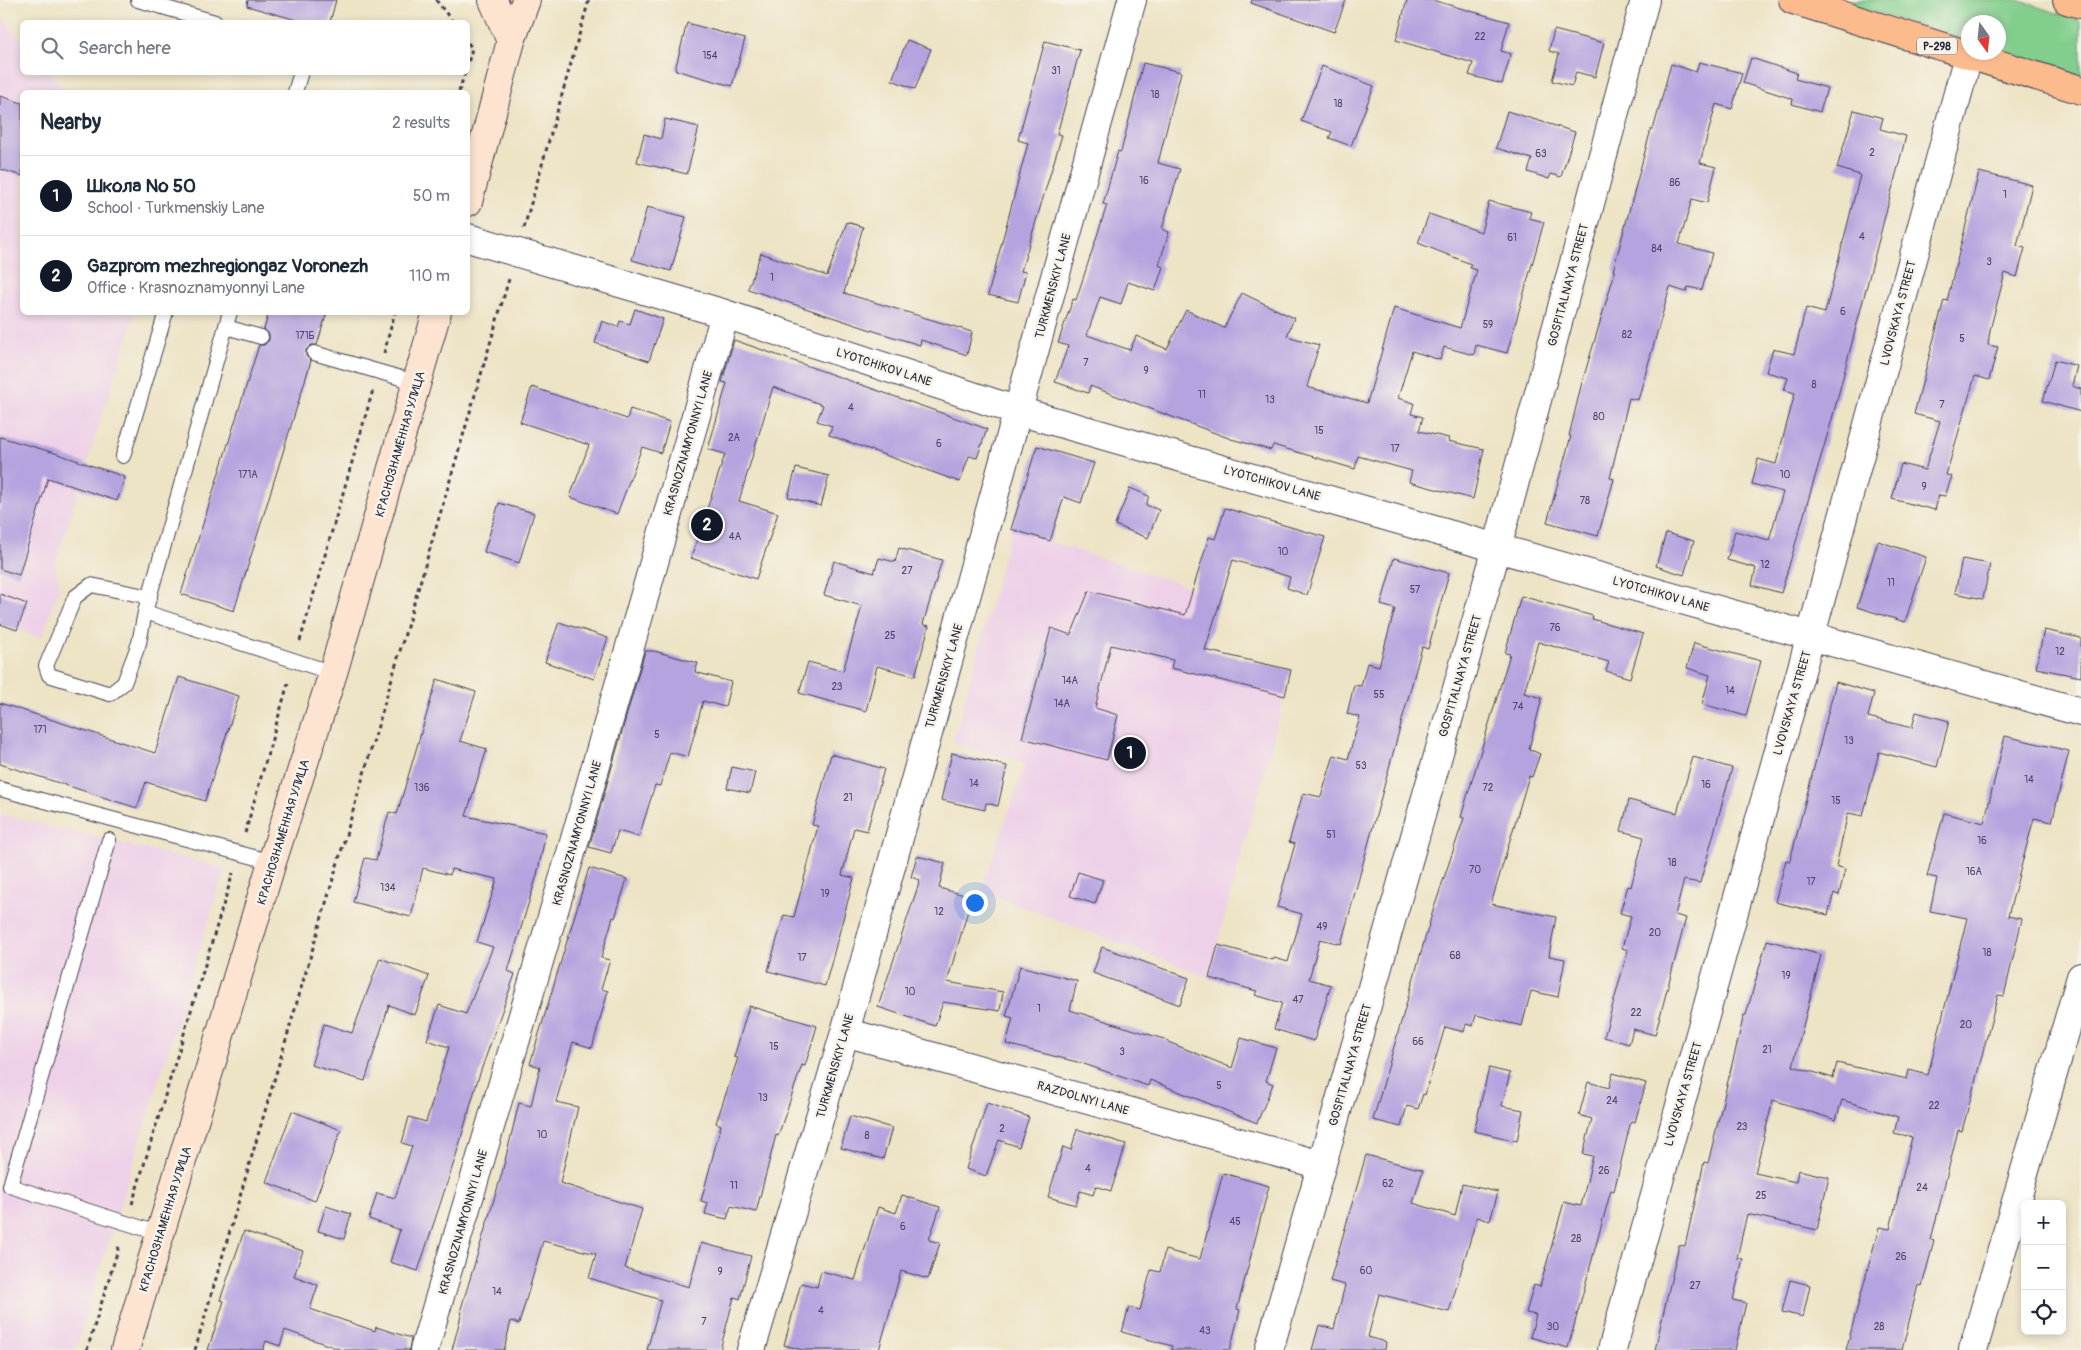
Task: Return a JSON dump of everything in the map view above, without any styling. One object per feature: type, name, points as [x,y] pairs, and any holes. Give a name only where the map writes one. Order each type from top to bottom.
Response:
[{"type":"highway","name":"Р-298","points":[[1793,0],[1961,54]]},
{"type":"highway","points":[[2067,0],[2081,4]]},
{"type":"highway","name":"Р-298","points":[[1981,60],[2081,90]]},
{"type":"street","points":[[493,0],[511,41]]},
{"type":"street","points":[[470,195],[511,41],[526,0]]},
{"type":"street","name":"TURKMENSKIY LANE","points":[[751,1350],[845,1032],[1132,0]]},
{"type":"street","name":"GOSPITALNAYA STREET","points":[[1269,1350],[1497,548],[1646,0]]},
{"type":"street","name":"LVOVSKAYA STREET","points":[[1612,1350],[1811,635],[1967,60]]},
{"type":"street","name":"LYOTCHIKOV LANE","points":[[470,239],[725,314],[1018,411],[2081,712]]},
{"type":"street","name":"KRASNOZNAMYONNYI LANE","points":[[424,1350],[571,853],[725,314]]},
{"type":"street","name":"КРАСНОЗНАМЁННАЯ УЛИЦА","points":[[125,1350],[272,862],[333,673],[437,315]]},
{"type":"street","points":[[1973,1350],[2081,978]]},
{"type":"street","name":"RAZDOLNYI LANE","points":[[845,1032],[1321,1165]]},
{"type":"lane","points":[[138,0],[208,20]]},
{"type":"lane","points":[[296,90],[300,75]]},
{"type":"lane","points":[[123,456],[165,315]]},
{"type":"lane","points":[[150,597],[91,585],[75,597],[46,666],[48,675],[110,694],[124,683],[139,643],[145,612],[150,597],[229,315]]},
{"type":"lane","points":[[226,327],[261,337]]},
{"type":"lane","points":[[314,353],[418,383]]},
{"type":"lane","points":[[145,612],[333,673]]},
{"type":"lane","points":[[0,789],[272,862]]},
{"type":"lane","points":[[109,840],[10,1186],[161,1234]]},
{"type":"path","points":[[436,0],[451,20]]},
{"type":"path","points":[[195,1350],[517,253],[589,0]]},
{"type":"path","points":[[460,90],[464,75]]},
{"type":"shaded area","points":[[0,14],[20,39],[20,75],[51,75],[64,90],[20,90],[20,315],[134,315],[55,564],[60,587],[42,638],[0,624]]},
{"type":"shaded area","points":[[1011,529],[1193,588],[1171,668],[1285,696],[1208,977],[981,891],[1025,764],[953,743]]},
{"type":"shaded area","points":[[0,814],[225,868],[75,1350],[0,1350]]},
{"type":"green space","points":[[1835,0],[2017,0],[2081,21],[2081,76],[2006,53],[2006,15],[1961,15],[1961,39]]},
{"type":"building","points":[[248,0],[336,0],[331,20],[297,20],[247,6]]},
{"type":"building","points":[[1252,0],[1346,0],[1334,32],[1251,3]]},
{"type":"building","points":[[1407,0],[1432,0],[1509,22],[1501,51],[1511,54],[1502,84],[1469,75],[1473,63],[1396,40]]},
{"type":"building","points":[[687,23],[745,39],[732,86],[675,70]]},
{"type":"building","points":[[1554,30],[1604,43],[1595,77],[1576,72],[1572,86],[1552,81],[1559,54],[1549,51]]},
{"type":"building","points":[[907,40],[931,49],[915,89],[892,80]]},
{"type":"building","points":[[1045,41],[1080,50],[1057,134],[1062,135],[1021,271],[1026,272],[1018,302],[988,295],[1028,143],[1018,140]]},
{"type":"building","points":[[1751,58],[1797,73],[1795,79],[1827,88],[1820,112],[1792,104],[1793,99],[1743,83]]},
{"type":"building","points":[[1699,62],[1742,73],[1732,109],[1716,104],[1700,163],[1716,167],[1707,203],[1692,199],[1679,244],[1712,253],[1702,290],[1688,287],[1686,292],[1670,287],[1638,400],[1629,398],[1610,478],[1614,479],[1598,536],[1547,522],[1571,436],[1569,436],[1581,386],[1615,272],[1613,271],[1651,129],[1653,130],[1671,64],[1696,72]]},
{"type":"building","points":[[1143,63],[1181,72],[1158,163],[1180,169],[1162,229],[1169,232],[1159,265],[1163,267],[1155,291],[1128,282],[1121,304],[1100,297],[1087,335],[1130,350],[1136,336],[1167,349],[1186,310],[1224,328],[1242,293],[1294,318],[1287,336],[1319,345],[1307,387],[1367,403],[1394,308],[1460,328],[1477,270],[1470,268],[1471,264],[1418,243],[1429,214],[1481,232],[1489,201],[1531,212],[1529,218],[1544,222],[1507,353],[1476,345],[1474,355],[1444,347],[1440,360],[1412,351],[1398,398],[1414,403],[1411,414],[1423,417],[1419,431],[1449,438],[1448,441],[1484,449],[1473,499],[1409,482],[1412,471],[1358,456],[1355,469],[1273,445],[1271,450],[1231,439],[1090,386],[1088,393],[1055,382],[1068,346],[1058,343],[1073,299],[1076,300],[1107,205],[1103,204],[1118,151],[1121,152]]},
{"type":"building","points":[[1322,66],[1374,86],[1351,146],[1329,138],[1332,132],[1301,121]]},
{"type":"building","points":[[0,96],[20,102],[20,175],[0,169]]},
{"type":"building","points":[[1854,110],[1883,118],[1880,129],[1906,136],[1832,419],[1781,593],[1752,585],[1756,568],[1727,560],[1735,531],[1769,540],[1783,492],[1752,484],[1758,459],[1776,464],[1795,393],[1784,390],[1788,378],[1766,372],[1773,349],[1794,354],[1806,308],[1825,313],[1860,175],[1837,168]]},
{"type":"building","points":[[1507,111],[1575,132],[1561,177],[1551,174],[1549,179],[1528,172],[1532,159],[1496,148]]},
{"type":"building","points":[[665,119],[699,127],[687,174],[637,162],[644,134],[661,139]]},
{"type":"building","points":[[1979,172],[2032,185],[2017,246],[2025,248],[2017,277],[2005,273],[1990,330],[1988,345],[1998,347],[1989,380],[1975,376],[1946,475],[1952,476],[1945,496],[1939,495],[1935,510],[1892,499],[1901,464],[1925,470],[1940,421],[1914,414],[1944,300],[1947,301]]},
{"type":"building","points":[[647,207],[686,217],[671,271],[632,260]]},
{"type":"building","points":[[847,222],[863,227],[844,293],[972,332],[967,355],[921,340],[920,345],[748,289],[761,253],[827,276]]},
{"type":"building","points":[[635,309],[663,319],[649,361],[595,343],[602,321],[618,327],[620,321],[630,324]]},
{"type":"building","points":[[268,315],[326,315],[317,345],[311,345],[306,350],[306,356],[311,361],[234,611],[181,594],[259,345],[264,345],[269,340],[269,334],[264,329]]},
{"type":"building","points":[[734,340],[987,429],[977,458],[969,456],[960,482],[829,435],[832,426],[817,421],[823,405],[773,387],[739,501],[778,513],[756,579],[691,558],[725,454],[708,449],[727,383],[722,382]]},
{"type":"building","points":[[2055,360],[2077,366],[2072,386],[2081,389],[2081,412],[2043,401]]},
{"type":"building","points":[[532,387],[627,419],[630,409],[670,422],[661,453],[642,447],[617,514],[570,497],[589,445],[520,422]]},
{"type":"building","points":[[0,437],[55,453],[125,477],[117,501],[48,478],[19,575],[0,569]]},
{"type":"building","points":[[1037,446],[1094,463],[1081,503],[1064,497],[1050,541],[1011,529]]},
{"type":"building","points":[[796,468],[829,476],[821,506],[788,497]]},
{"type":"building","points":[[1130,488],[1149,496],[1146,505],[1159,510],[1148,538],[1115,525]]},
{"type":"building","points":[[499,503],[534,513],[519,563],[484,552]]},
{"type":"building","points":[[1225,508],[1325,537],[1307,595],[1287,588],[1290,577],[1233,560],[1205,650],[1291,670],[1285,696],[1171,668],[1173,660],[1111,645],[1095,708],[1118,715],[1107,760],[1022,738],[1051,628],[1071,635],[1089,591],[1185,615],[1209,537],[1215,539]]},
{"type":"building","points":[[1666,533],[1694,541],[1684,575],[1656,566]]},
{"type":"building","points":[[1878,541],[1926,557],[1905,622],[1857,607]]},
{"type":"building","points":[[899,548],[942,560],[923,624],[929,626],[915,676],[877,666],[866,711],[799,693],[808,662],[843,671],[862,606],[824,595],[834,561],[874,573],[879,558],[895,562]]},
{"type":"building","points":[[1394,558],[1449,573],[1428,649],[1422,647],[1341,944],[1320,939],[1309,979],[1331,985],[1314,1041],[1274,1029],[1282,1003],[1255,995],[1257,991],[1209,978],[1218,945],[1273,960],[1274,958],[1288,962],[1302,914],[1277,907],[1295,844],[1289,842],[1303,793],[1321,797],[1334,755],[1348,759],[1360,717],[1347,714],[1354,685],[1361,686],[1367,663],[1379,666],[1395,609],[1381,605]]},
{"type":"building","points":[[1962,559],[1990,564],[1983,599],[1955,593]]},
{"type":"building","points":[[0,594],[27,604],[17,630],[0,624]]},
{"type":"building","points":[[1521,596],[1593,616],[1592,619],[1643,634],[1630,678],[1606,671],[1609,662],[1538,642],[1524,693],[1542,698],[1529,749],[1540,754],[1532,777],[1529,776],[1491,904],[1556,917],[1549,956],[1565,959],[1558,997],[1531,991],[1522,1026],[1476,1015],[1473,1026],[1466,1024],[1464,1032],[1445,1027],[1425,1095],[1423,1094],[1418,1109],[1407,1106],[1401,1127],[1373,1120],[1432,914],[1464,818],[1461,817],[1510,654],[1505,653]]},
{"type":"building","points":[[559,622],[608,638],[594,679],[545,662]]},
{"type":"building","points":[[2044,630],[2081,638],[2081,677],[2036,668]]},
{"type":"building","points":[[1694,643],[1761,661],[1746,716],[1702,704],[1710,675],[1687,668]]},
{"type":"building","points":[[645,651],[654,651],[698,663],[695,672],[731,682],[725,707],[703,701],[688,757],[670,752],[660,786],[655,785],[639,837],[618,831],[611,853],[589,847]]},
{"type":"building","points":[[179,677],[239,696],[205,801],[146,782],[137,808],[0,764],[0,703],[155,753]]},
{"type":"building","points":[[437,679],[476,692],[460,741],[487,749],[466,816],[546,833],[537,875],[508,971],[515,974],[478,1079],[455,1159],[418,1271],[390,1262],[400,1230],[369,1219],[377,1193],[395,1198],[412,1146],[402,1143],[409,1117],[426,1122],[449,1047],[427,1040],[439,1005],[466,1014],[493,947],[477,942],[497,879],[451,869],[450,875],[423,868],[411,917],[353,902],[365,858],[376,860],[389,812],[397,814]]},
{"type":"building","points":[[1836,682],[1874,693],[1868,717],[1912,728],[1916,712],[1949,721],[1937,767],[1879,752],[1863,816],[1848,813],[1836,866],[1845,869],[1839,895],[1834,893],[1828,915],[1775,902],[1786,860],[1790,861]]},
{"type":"building","points":[[2005,736],[2069,751],[2052,822],[2034,818],[2008,916],[2022,919],[2004,996],[1998,995],[1962,1131],[1958,1130],[1931,1240],[1934,1241],[1922,1286],[1918,1285],[1902,1350],[1846,1350],[1879,1227],[1890,1229],[1912,1137],[1894,1133],[1898,1117],[1842,1100],[1836,1120],[1773,1100],[1755,1173],[1796,1182],[1798,1170],[1829,1177],[1817,1230],[1747,1214],[1737,1258],[1743,1259],[1733,1300],[1746,1303],[1735,1350],[1655,1350],[1679,1245],[1685,1246],[1704,1162],[1708,1163],[1744,1015],[1746,1015],[1767,940],[1821,955],[1793,1066],[1833,1078],[1837,1063],[1907,1079],[1909,1070],[1928,1075],[1967,918],[1930,911],[1937,878],[1927,876],[1944,813],[1984,823]]},
{"type":"building","points":[[952,753],[1007,766],[998,806],[986,803],[985,810],[941,800]]},
{"type":"building","points":[[831,754],[884,769],[867,831],[854,828],[842,875],[854,878],[825,986],[768,971],[784,915],[794,917],[818,826],[812,825]]},
{"type":"building","points":[[1693,757],[1732,768],[1700,883],[1684,880],[1675,915],[1686,918],[1655,1035],[1633,1029],[1629,1044],[1604,1037],[1628,950],[1622,948],[1631,916],[1620,913],[1628,886],[1631,887],[1644,837],[1621,831],[1629,800],[1677,813]]},
{"type":"building","points":[[732,767],[755,772],[750,793],[727,788]]},
{"type":"building","points":[[917,856],[945,863],[939,888],[972,897],[947,982],[1003,992],[1000,1011],[943,1002],[935,1026],[878,1007],[920,880],[911,877]]},
{"type":"building","points":[[589,868],[627,879],[601,958],[610,960],[601,989],[608,991],[592,1048],[573,1042],[556,1102],[578,1107],[560,1183],[642,1209],[625,1268],[689,1287],[701,1243],[751,1256],[740,1299],[734,1297],[720,1350],[647,1350],[661,1300],[589,1278],[596,1254],[543,1241],[519,1324],[511,1321],[504,1350],[452,1350],[462,1312],[460,1312],[502,1173],[519,1103],[531,1106],[540,1067],[530,1064]]},
{"type":"building","points":[[1078,872],[1103,880],[1095,904],[1070,896]]},
{"type":"building","points":[[1102,947],[1189,978],[1180,1005],[1093,973]]},
{"type":"building","points":[[380,958],[429,976],[415,1015],[389,1005],[365,1081],[311,1065],[324,1024],[352,1033]]},
{"type":"building","points":[[1020,966],[1077,981],[1070,1010],[1167,1040],[1232,1068],[1241,1038],[1276,1048],[1266,1081],[1273,1084],[1257,1123],[1150,1080],[1148,1086],[1081,1063],[1006,1044],[1013,1018],[1006,1016]]},
{"type":"building","points":[[749,1006],[817,1026],[805,1066],[802,1065],[778,1136],[776,1135],[756,1212],[731,1206],[727,1219],[705,1214],[708,1203],[701,1201],[721,1125],[716,1123],[738,1058],[734,1057]]},
{"type":"building","points":[[1489,1068],[1510,1073],[1502,1106],[1523,1110],[1517,1141],[1474,1131]]},
{"type":"building","points":[[1613,1073],[1646,1083],[1635,1122],[1631,1121],[1614,1191],[1611,1190],[1568,1348],[1530,1337],[1536,1315],[1526,1313],[1534,1285],[1540,1287],[1564,1202],[1581,1206],[1593,1156],[1583,1154],[1592,1119],[1579,1115],[1588,1082],[1609,1088]]},
{"type":"building","points":[[987,1103],[1029,1117],[1019,1147],[999,1140],[986,1176],[966,1169]]},
{"type":"building","points":[[292,1111],[341,1130],[315,1201],[266,1182]]},
{"type":"building","points":[[850,1116],[892,1128],[883,1159],[841,1148]]},
{"type":"building","points":[[1077,1129],[1126,1144],[1111,1191],[1096,1186],[1093,1195],[1080,1191],[1076,1205],[1048,1197],[1063,1147],[1071,1150]]},
{"type":"building","points":[[1366,1155],[1423,1170],[1413,1203],[1455,1216],[1462,1184],[1498,1192],[1490,1221],[1477,1217],[1449,1312],[1379,1294],[1368,1337],[1386,1342],[1385,1350],[1312,1350],[1319,1325],[1334,1329],[1345,1285],[1330,1281]]},
{"type":"building","points":[[1223,1173],[1269,1186],[1237,1309],[1240,1310],[1230,1350],[1171,1350],[1172,1346],[1122,1332],[1129,1307],[1140,1310],[1151,1270],[1160,1272],[1165,1250],[1200,1259]]},
{"type":"building","points":[[902,1195],[940,1207],[929,1240],[940,1243],[928,1279],[901,1271],[879,1350],[802,1350],[784,1345],[801,1283],[817,1287],[821,1271],[855,1280],[878,1207],[896,1213]]},
{"type":"building","points":[[326,1206],[351,1214],[344,1239],[318,1231]]},
{"type":"building","points":[[244,1231],[303,1251],[294,1276],[318,1285],[310,1309],[375,1331],[376,1327],[411,1338],[409,1350],[342,1350],[285,1330],[280,1346],[266,1341],[263,1350],[208,1350],[224,1301],[220,1300]]},
{"type":"building","points":[[1790,1280],[1810,1285],[1803,1317],[1782,1312]]},
{"type":"place","name":"Gazprom mezhregiongaz Voronezh","points":[[707,525]]},
{"type":"place","name":"Школа № 50","points":[[1130,753]]}]
